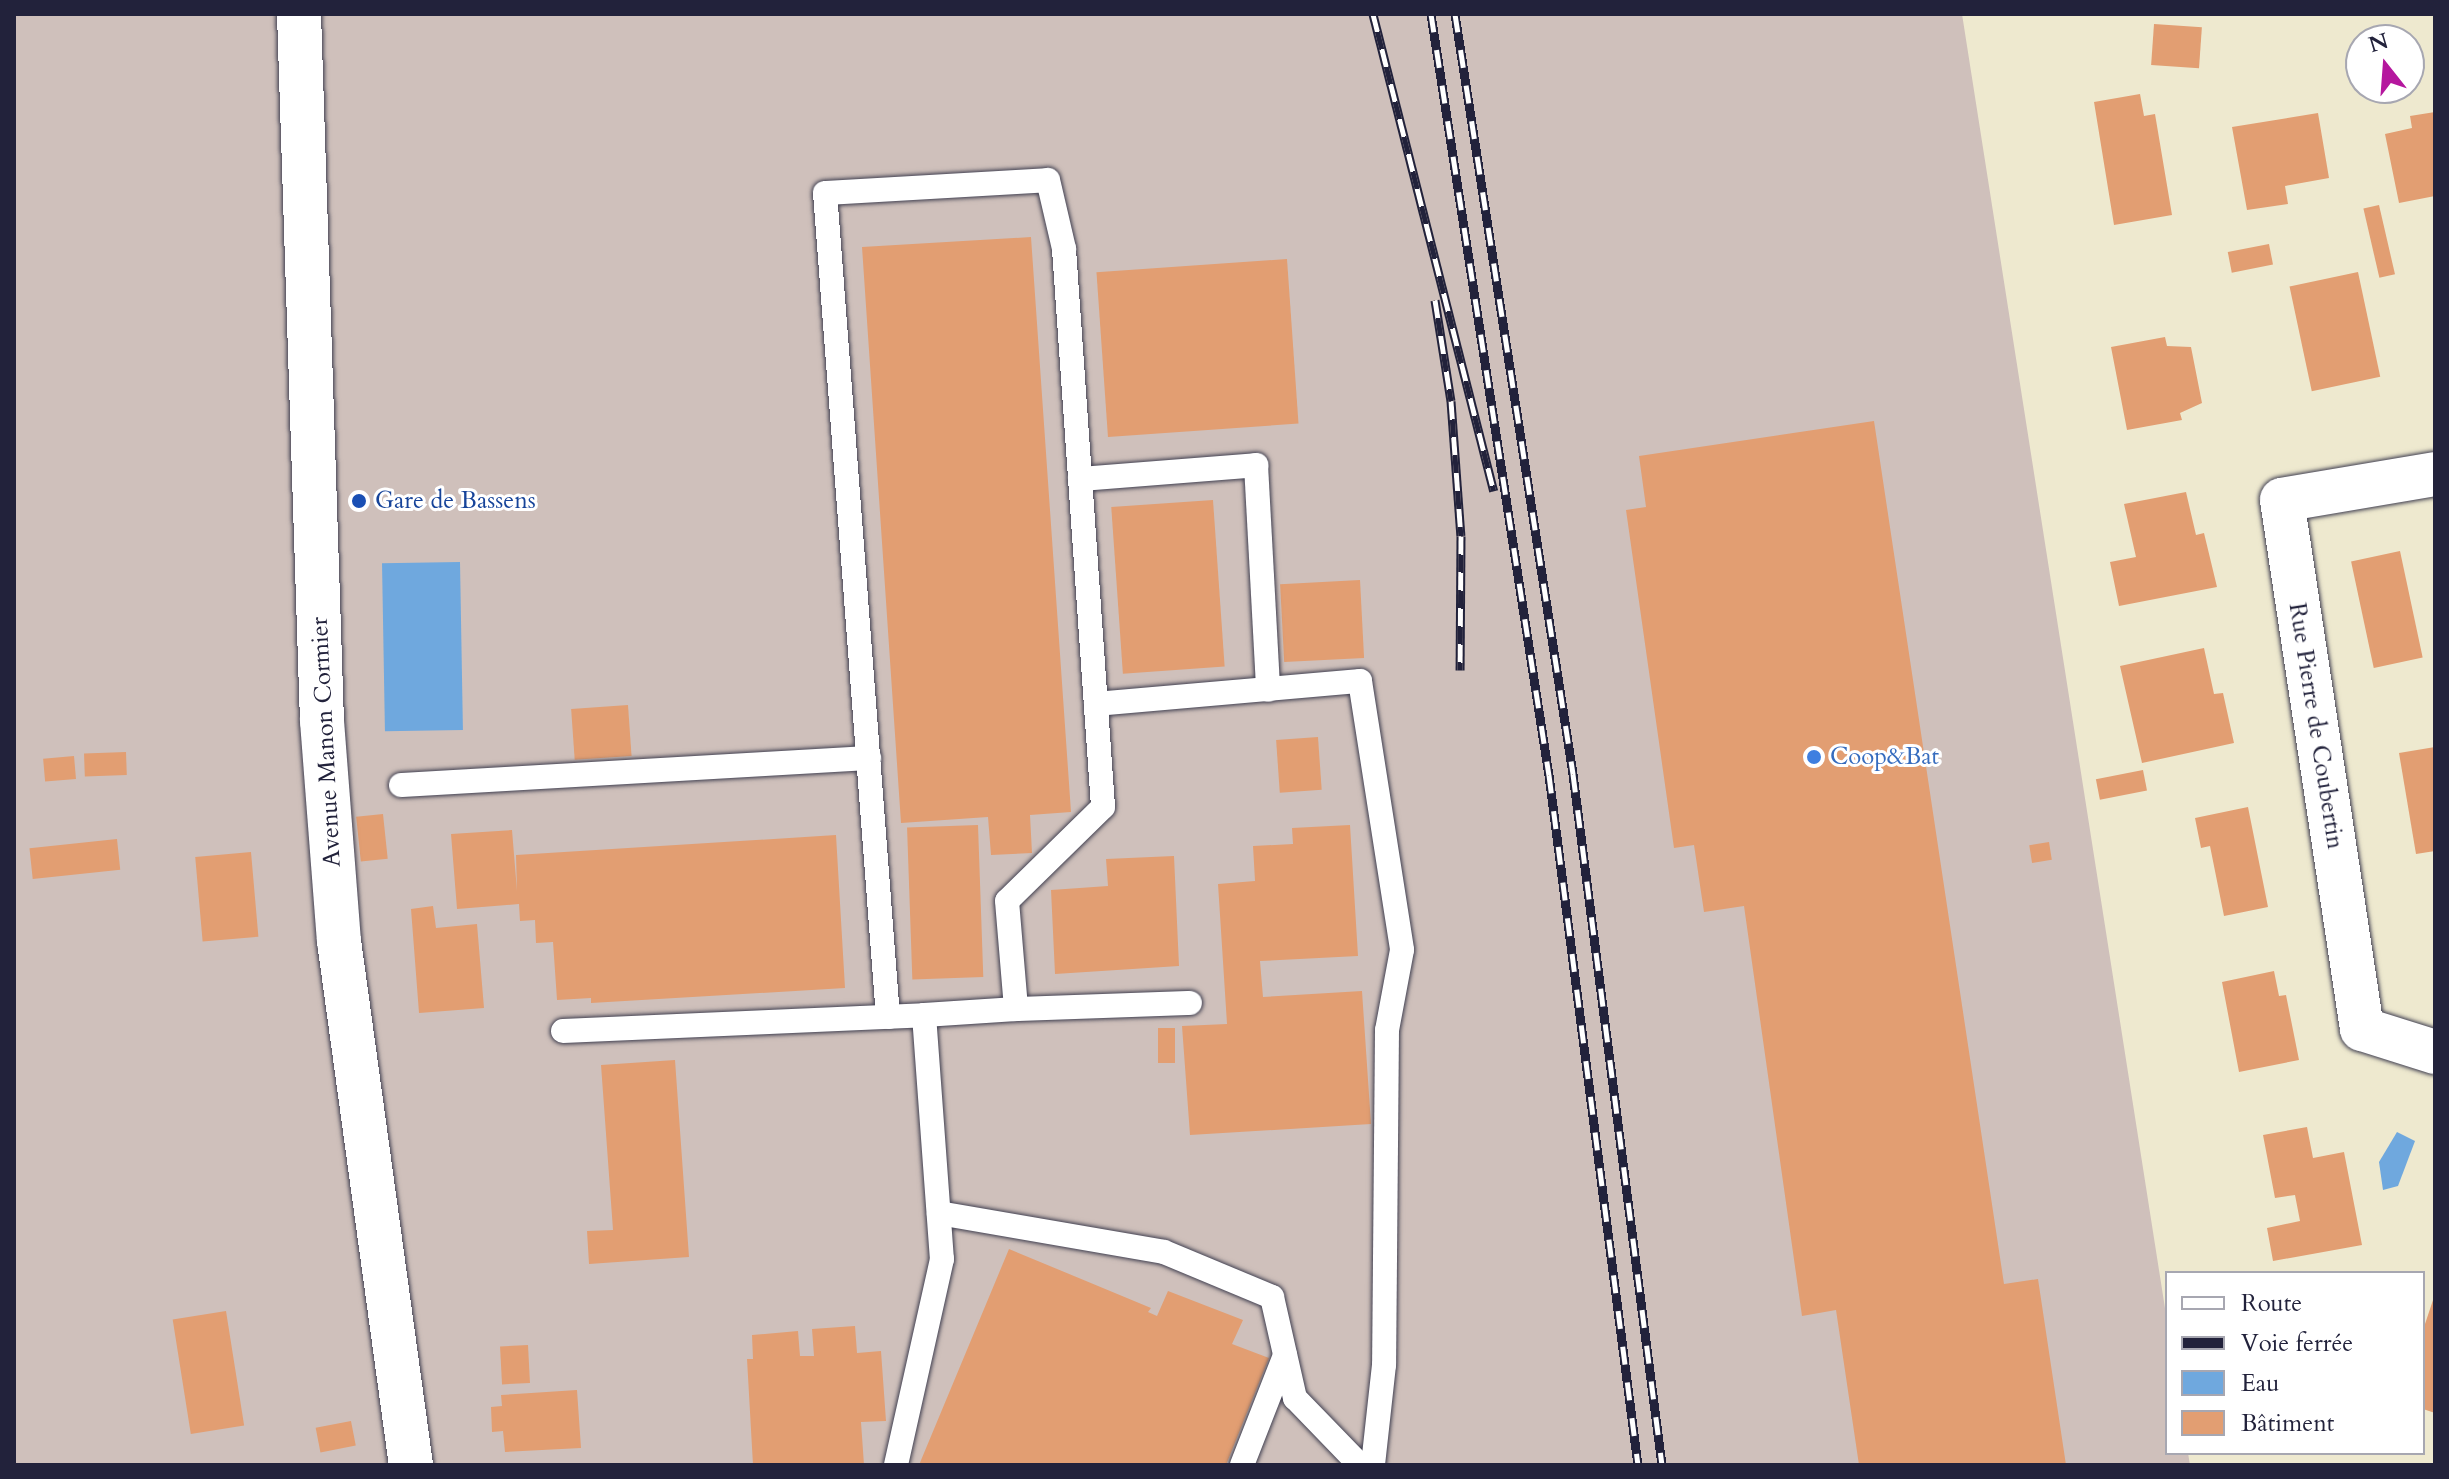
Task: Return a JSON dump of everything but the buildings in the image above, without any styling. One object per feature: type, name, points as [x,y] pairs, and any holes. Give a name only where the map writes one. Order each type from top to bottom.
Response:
[{"type":"street","name":"Avenue Manon Cormier","points":[[299,14],[322,721],[339,941],[411,1465]]},
{"type":"street","name":"Rue Pierre de Coubertin","points":[[2435,474],[2282,500],[2362,1029],[2435,1052]]},
{"type":"lane","points":[[888,1017],[825,193],[1048,180],[1064,249],[1103,807],[1007,901],[1016,1009]]},
{"type":"lane","points":[[1080,479],[1256,465],[1268,690]]},
{"type":"lane","points":[[1096,704],[1360,681],[1402,950],[1387,1030],[1384,1365],[1373,1465]]},
{"type":"lane","points":[[401,785],[869,758]]},
{"type":"lane","points":[[563,1031],[1190,1003]]},
{"type":"lane","points":[[896,1465],[942,1259],[924,1015]]},
{"type":"lane","points":[[939,1213],[1164,1252],[1272,1297],[1295,1398],[1360,1465]]},
{"type":"lane","points":[[1242,1465],[1285,1355]]},
{"type":"shaded area","points":[[14,14],[1962,14],[2165,1308],[2165,1455],[2188,1455],[2190,1465],[14,1465]]},
{"type":"water","points":[[460,562],[463,730],[385,731],[382,563]]},
{"type":"water","points":[[2397,1132],[2415,1141],[2398,1186],[2383,1190],[2379,1162]]},
{"type":"railway","points":[[1373,14],[1494,491]]},
{"type":"railway","points":[[1431,14],[1549,775],[1638,1465]]},
{"type":"railway","points":[[1455,14],[1573,774],[1662,1465]]},
{"type":"railway","points":[[1435,300],[1451,401],[1461,536],[1460,670]]},
{"type":"place","name":"Gare de Bassens","points":[[359,501]]},
{"type":"place","name":"Coop&Bat","points":[[1814,757]]}]
